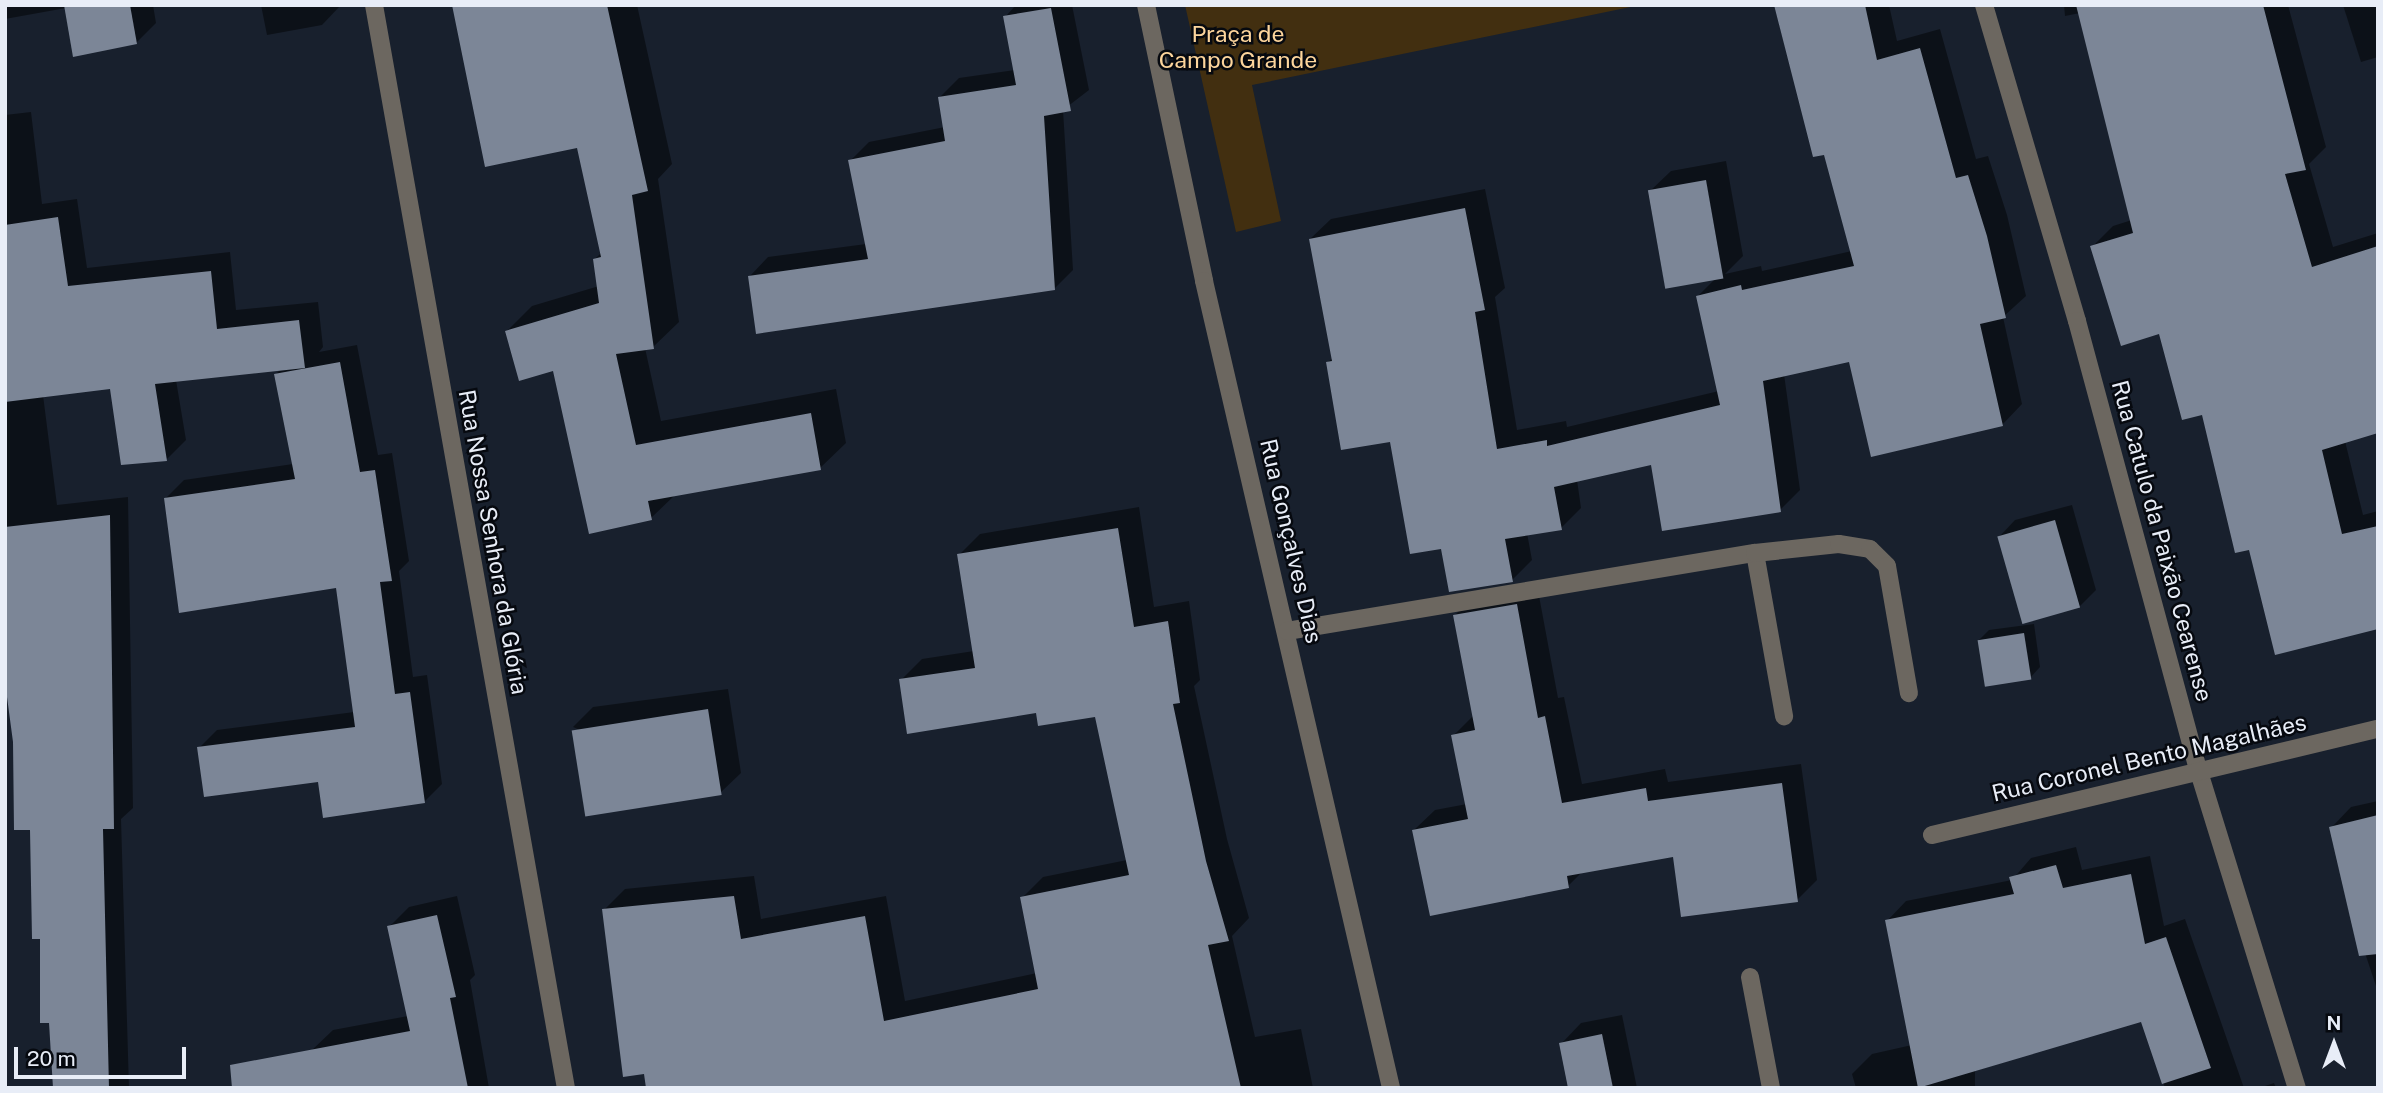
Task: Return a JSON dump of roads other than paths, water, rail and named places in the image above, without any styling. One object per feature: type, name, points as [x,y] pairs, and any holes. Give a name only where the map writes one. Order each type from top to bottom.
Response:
[{"type":"street","name":"Rua Nossa Senhora da Glória","points":[[374,5],[566,1088]]},
{"type":"street","name":"Rua Gonçalves Dias","points":[[1146,5],[1204,281],[1391,1088]]},
{"type":"street","name":"Rua Catulo da Paixão Cearense","points":[[1984,5],[2077,321],[2199,772],[2297,1088]]},
{"type":"street","points":[[1287,631],[1755,553],[1839,544],[1870,549],[1887,566],[1909,693]]},
{"type":"street","points":[[1755,553],[1784,716]]},
{"type":"street","name":"Rua Coronel Bento Magalhães","points":[[1932,835],[2378,729]]},
{"type":"street","points":[[1751,977],[1770,1088]]},
{"type":"park label","name":"Praça de Campo Grande","points":[[1238,47]]}]
